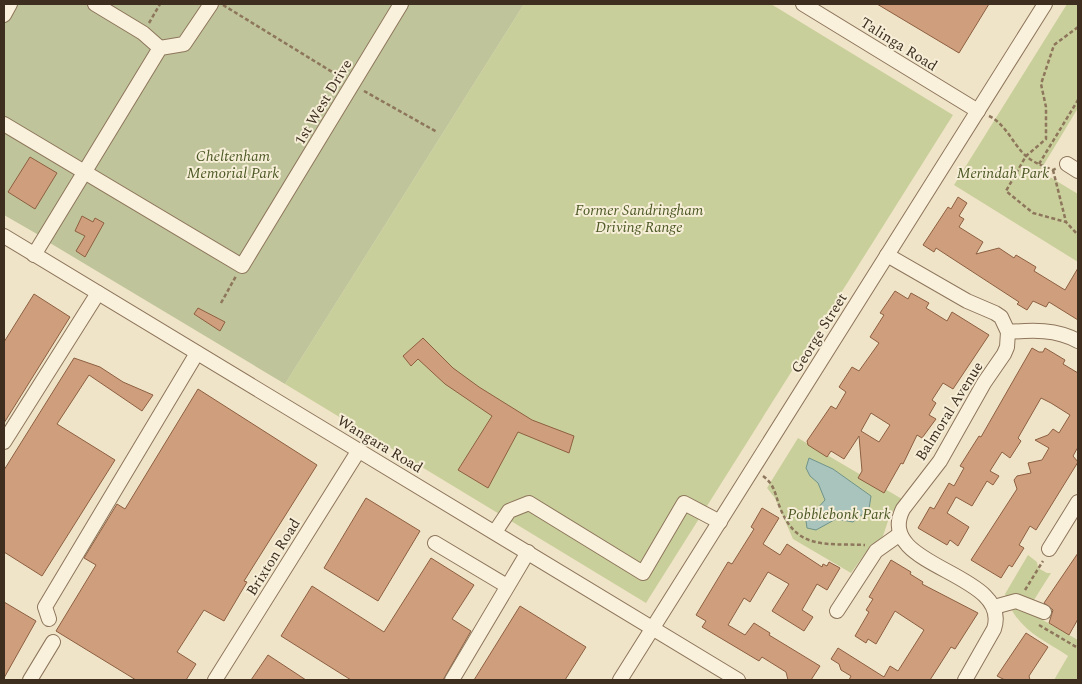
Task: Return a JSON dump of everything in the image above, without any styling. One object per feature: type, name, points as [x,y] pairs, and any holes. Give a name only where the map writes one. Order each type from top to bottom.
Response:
[{"type":"street","points":[[4,15],[10,4]]},
{"type":"street","points":[[94,4],[143,33],[160,48]]},
{"type":"street","points":[[34,255],[160,48],[184,44],[211,4]]},
{"type":"street","name":"1st West Drive","points":[[242,266],[401,4]]},
{"type":"street","name":"Talinga Road","points":[[803,4],[978,111]]},
{"type":"street","name":"George Street","points":[[620,680],[1045,4]]},
{"type":"street","points":[[4,124],[242,266]]},
{"type":"street","name":"Wangara Road","points":[[4,236],[738,680]]},
{"type":"street","points":[[887,255],[967,300],[995,313],[1001,318],[1008,332],[1050,331],[1078,341]]},
{"type":"street","points":[[4,442],[98,293]]},
{"type":"street","name":"Balmoral Avenue","points":[[900,534],[899,519],[903,509],[940,461],[984,383],[1004,354],[1007,348],[1008,332]]},
{"type":"street","points":[[49,619],[45,607],[197,353]]},
{"type":"street","name":"Brixton Road","points":[[215,680],[359,450]]},
{"type":"street","points":[[1049,549],[1078,502]]},
{"type":"street","points":[[495,532],[508,511],[530,503],[643,572],[684,503],[720,522]]},
{"type":"street","points":[[837,611],[876,551],[900,534],[911,548],[983,594],[994,607],[997,622],[965,680]]},
{"type":"street","points":[[435,542],[507,586]]},
{"type":"street","points":[[452,680],[528,552]]},
{"type":"street","points":[[994,607],[1016,601],[1044,612]]},
{"type":"street","points":[[30,680],[53,642]]},
{"type":"path","points":[[143,33],[160,4]]},
{"type":"path","points":[[222,4],[353,84],[437,132]]},
{"type":"path","points":[[1066,222],[1033,213],[1006,191],[1026,156],[1046,139],[1046,107],[1041,84],[1054,46],[1078,27]]},
{"type":"path","points":[[1038,164],[1078,100]]},
{"type":"path","points":[[978,111],[993,118],[1026,156],[1038,164],[1053,170],[1073,167]]},
{"type":"path","points":[[1053,170],[1066,222],[1078,235]]},
{"type":"path","points":[[221,303],[242,266]]},
{"type":"path","points":[[753,469],[767,479],[776,491],[786,520],[799,535],[816,544],[865,545],[876,551]]},
{"type":"path","points":[[1016,601],[1032,581],[1049,549]]},
{"type":"path","points":[[1032,620],[1078,648]]},
{"type":"green space","name":"Cheltenham Memorial Park","points":[[4,4],[524,4],[285,384],[50,243],[46,235],[37,234],[4,215]]},
{"type":"green space","name":"Former Sandringham Driving Range","points":[[524,4],[771,4],[953,115],[646,603],[285,384]]},
{"type":"green space","name":"Merindah Park","points":[[1067,4],[1078,4],[1078,108],[1040,171],[1078,194],[1078,262],[954,185]]},
{"type":"green space","name":"Pobblebonk Park","points":[[798,438],[902,499],[890,515],[883,536],[866,552],[851,573],[793,539],[775,498],[767,488]]},
{"type":"green space","points":[[1028,555],[1037,562],[1038,568],[1051,573],[1027,611],[1078,640],[1078,680],[1054,680],[1068,656],[1038,637],[1022,624],[1015,616],[1005,594]]},
{"type":"water","points":[[809,458],[833,469],[871,496],[869,509],[853,522],[836,519],[816,530],[807,528],[806,521],[825,500],[818,483],[810,476],[806,468]]},
{"type":"building","points":[[877,4],[989,4],[959,53]]},
{"type":"building","points":[[30,157],[57,173],[35,209],[8,192]]},
{"type":"building","points":[[958,197],[967,203],[959,216],[964,219],[959,227],[983,242],[976,254],[999,248],[1014,258],[1016,255],[1036,267],[1034,271],[1065,290],[1078,268],[1078,320],[1049,302],[1046,307],[1033,301],[1027,310],[1017,304],[1019,302],[936,248],[934,252],[923,245],[948,207],[951,209]]},
{"type":"building","points":[[82,216],[93,222],[95,218],[104,223],[85,257],[76,251],[85,236],[75,231]]},
{"type":"building","points":[[895,291],[908,299],[911,293],[929,303],[926,308],[947,321],[952,312],[989,335],[953,389],[943,383],[932,400],[936,403],[929,415],[936,419],[922,438],[917,435],[903,464],[901,463],[884,493],[858,478],[862,471],[859,436],[844,459],[831,451],[827,457],[808,445],[807,441],[831,406],[836,409],[846,392],[839,387],[852,367],[859,371],[879,343],[870,337],[884,315],[880,313]],"holes":[[[871,413],[890,425],[879,442],[861,431]]]},
{"type":"building","points":[[34,294],[70,317],[4,423],[4,342]]},
{"type":"building","points":[[198,308],[225,322],[220,331],[194,314]]},
{"type":"building","points":[[423,338],[453,368],[479,387],[532,420],[574,436],[569,453],[518,432],[488,488],[458,470],[492,416],[445,384],[418,359],[411,366],[403,356]]},
{"type":"building","points":[[1032,348],[1043,352],[1045,348],[1065,360],[1063,364],[1078,373],[1078,447],[1073,456],[1078,462],[1036,530],[1030,526],[1019,545],[1024,548],[1012,567],[1009,565],[1001,578],[971,560],[1017,489],[1014,480],[1017,476],[1031,473],[1028,463],[1042,460],[1049,448],[1035,440],[1048,435],[1053,429],[1059,433],[1070,415],[1051,403],[1041,398],[1018,438],[1021,441],[1010,458],[1002,452],[990,471],[999,476],[993,485],[987,481],[972,506],[956,497],[947,513],[969,527],[958,546],[950,540],[947,545],[918,528],[930,507],[934,509],[949,483],[954,486],[964,468],[960,466],[979,436],[981,437]]},
{"type":"building","points":[[74,358],[100,367],[123,382],[153,395],[142,411],[89,375],[57,424],[115,460],[42,576],[4,552],[4,470]]},
{"type":"building","points":[[198,389],[317,465],[244,581],[247,582],[224,621],[204,610],[177,652],[196,664],[186,680],[136,680],[56,631],[96,565],[84,558],[117,504],[125,509]]},
{"type":"building","points":[[366,498],[420,531],[378,601],[324,568]]},
{"type":"building","points":[[762,508],[779,518],[763,544],[780,555],[787,544],[822,567],[823,564],[827,566],[829,562],[840,568],[827,590],[817,584],[802,610],[813,617],[804,631],[772,611],[789,584],[768,572],[750,602],[744,598],[728,625],[745,635],[754,623],[770,633],[769,635],[820,666],[811,680],[788,680],[786,672],[762,657],[759,661],[702,627],[706,621],[696,615],[728,562],[732,564],[754,529],[751,527]]},
{"type":"building","points":[[1078,553],[1078,619],[1069,635],[1049,623],[1053,610],[1044,603]]},
{"type":"building","points":[[431,558],[474,585],[452,619],[471,631],[443,680],[351,680],[281,636],[312,586],[384,632]]},
{"type":"building","points":[[891,560],[911,572],[910,574],[923,582],[922,584],[978,613],[955,649],[951,647],[930,680],[849,680],[851,676],[841,670],[839,664],[831,659],[838,648],[884,677],[890,666],[898,671],[924,630],[895,611],[876,644],[868,639],[866,643],[855,636],[869,612],[866,610],[873,599],[869,597]]},
{"type":"building","points":[[4,602],[36,621],[4,678]]},
{"type":"building","points":[[520,606],[586,647],[565,680],[474,680]]},
{"type":"building","points":[[1026,633],[1048,647],[1029,676],[1030,680],[1005,680],[997,676]]},
{"type":"building","points":[[268,655],[306,680],[251,680]]}]
